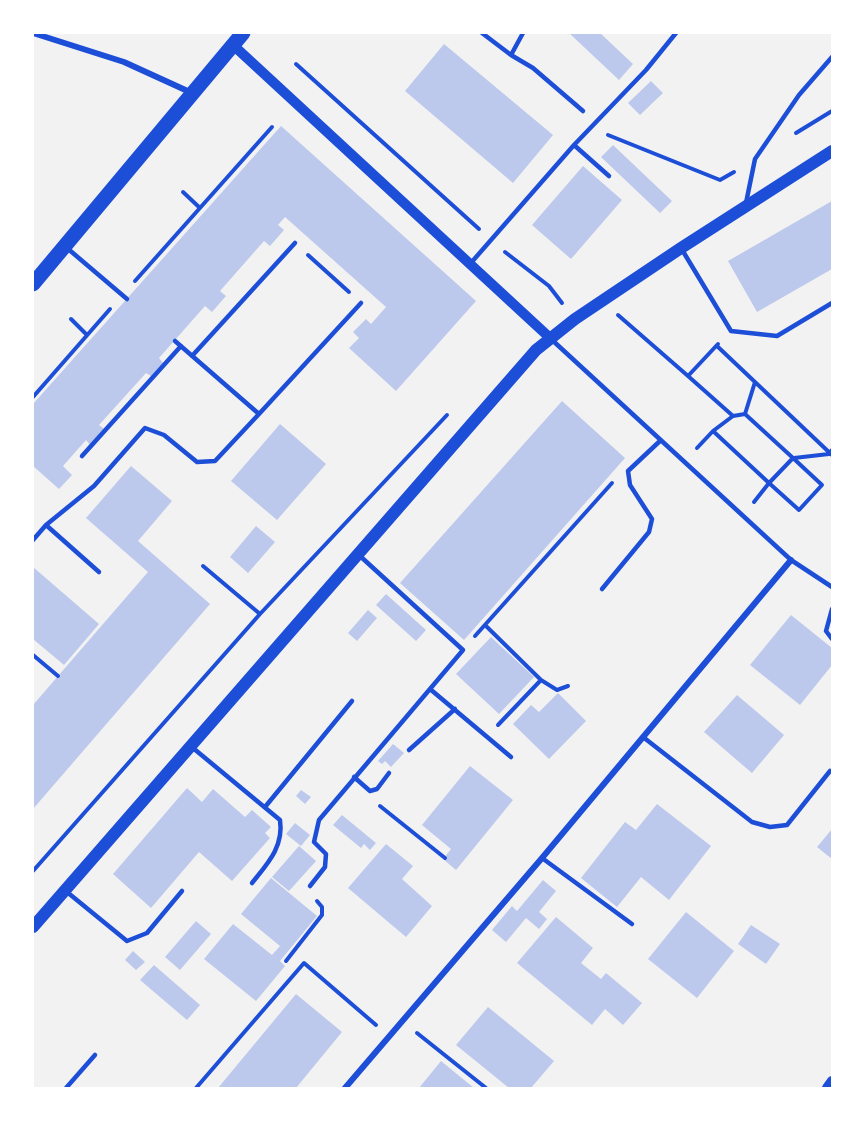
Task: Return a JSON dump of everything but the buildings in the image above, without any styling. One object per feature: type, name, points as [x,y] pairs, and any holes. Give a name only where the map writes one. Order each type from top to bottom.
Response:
[{"type":"main road","points":[[33,284],[243,33]]},
{"type":"main road","points":[[33,927],[549,337],[681,248],[832,151]]},
{"type":"street","points":[[33,33],[124,62],[193,93]]},
{"type":"street","points":[[233,45],[549,337]]},
{"type":"street","points":[[345,1088],[542,858],[791,560]]},
{"type":"street","points":[[827,1088],[832,1082]]},
{"type":"lane","points":[[482,33],[511,55],[534,68],[583,111]]},
{"type":"lane","points":[[511,55],[523,33]]},
{"type":"lane","points":[[470,264],[574,145],[646,70],[676,33]]},
{"type":"lane","points":[[746,206],[755,159],[799,95],[832,57]]},
{"type":"lane","points":[[574,145],[609,176]]},
{"type":"lane","points":[[192,356],[296,243]]},
{"type":"lane","points":[[65,246],[125,297]]},
{"type":"lane","points":[[681,248],[731,331],[777,336],[832,303]]},
{"type":"lane","points":[[33,540],[46,525],[94,486],[145,428],[164,435],[197,462],[215,461],[361,303]]},
{"type":"lane","points":[[549,337],[791,560],[832,587]]},
{"type":"lane","points":[[175,341],[260,414]]},
{"type":"lane","points":[[82,456],[181,346]]},
{"type":"lane","points":[[602,589],[649,532],[652,519],[630,485],[628,471],[661,440]]},
{"type":"lane","points":[[46,525],[99,572]]},
{"type":"lane","points":[[310,886],[325,867],[326,861],[326,854],[314,842],[319,820],[463,650],[358,554]]},
{"type":"lane","points":[[832,609],[826,631],[832,639]]},
{"type":"lane","points":[[430,689],[511,757]]},
{"type":"lane","points":[[265,807],[352,701]]},
{"type":"lane","points":[[409,750],[455,709]]},
{"type":"lane","points":[[642,737],[752,822],[770,827],[787,825],[830,771]]},
{"type":"lane","points":[[191,746],[280,820],[282,832],[273,857],[252,884]]},
{"type":"lane","points":[[354,777],[370,791],[377,789],[389,772]]},
{"type":"lane","points":[[542,858],[632,924]]},
{"type":"lane","points":[[65,890],[127,941],[147,933],[182,891]]},
{"type":"lane","points":[[66,1088],[95,1055]]},
{"type":"path","points":[[296,63],[490,240],[549,286],[575,320]]},
{"type":"path","points":[[33,398],[87,335],[125,297],[272,127]]},
{"type":"path","points":[[591,128],[720,180]]},
{"type":"path","points":[[183,192],[201,208]]},
{"type":"path","points":[[296,243],[361,303]]},
{"type":"path","points":[[625,306],[616,313],[733,416]]},
{"type":"path","points":[[71,319],[87,335]]},
{"type":"path","points":[[688,376],[731,331]]},
{"type":"path","points":[[717,346],[831,453]]},
{"type":"path","points":[[745,414],[755,382]]},
{"type":"path","points":[[33,871],[260,614],[448,414]]},
{"type":"path","points":[[684,461],[714,431],[733,416],[745,414]]},
{"type":"path","points":[[714,431],[799,510],[822,485],[745,414]]},
{"type":"path","points":[[769,483],[793,458],[831,453]]},
{"type":"path","points":[[463,650],[619,475]]},
{"type":"path","points":[[203,566],[260,614]]},
{"type":"path","points":[[485,625],[541,680],[557,690],[568,686]]},
{"type":"path","points":[[33,655],[58,676]]},
{"type":"path","points":[[487,736],[541,680]]},
{"type":"path","points":[[401,822],[445,858]]},
{"type":"path","points":[[286,961],[322,915],[322,907],[311,896],[310,886]]},
{"type":"path","points":[[196,1088],[304,963],[390,1037]]},
{"type":"path","points":[[401,1023],[409,1026],[486,1088]]}]
